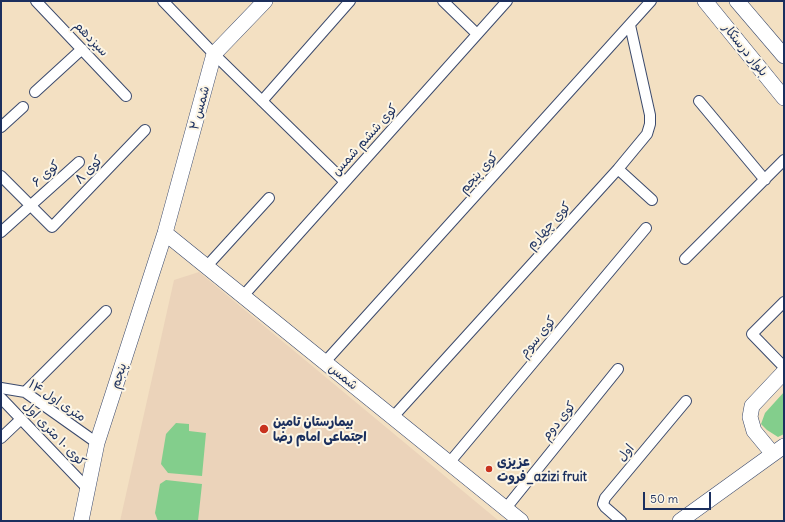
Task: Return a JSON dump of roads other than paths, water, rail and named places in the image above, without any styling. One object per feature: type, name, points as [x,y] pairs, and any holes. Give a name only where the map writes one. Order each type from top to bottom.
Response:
[{"type":"street","name":"سیزدهم","points":[[36,1],[126,96]]},
{"type":"street","name":"شمس ۲","points":[[165,233],[214,54],[265,1]]},
{"type":"street","points":[[262,101],[350,1]]},
{"type":"street","points":[[443,1],[477,34]]},
{"type":"street","name":"کوی ششم شمس","points":[[243,296],[507,1]]},
{"type":"street","name":"کوی پنجم","points":[[325,362],[651,1]]},
{"type":"street","name":"بلوار درستکار","points":[[705,1],[784,98]]},
{"type":"street","name":"بلوار درستکار","points":[[738,1],[784,56]]},
{"type":"street","points":[[168,2],[214,54],[345,182]]},
{"type":"street","name":"کوی چهارم","points":[[393,418],[618,170],[647,134],[650,124],[650,115],[630,25]]},
{"type":"street","points":[[35,92],[82,49]]},
{"type":"street","points":[[699,101],[765,180]]},
{"type":"street","points":[[1,127],[23,107]]},
{"type":"street","name":"کوی ۸","points":[[30,206],[52,227],[145,130]]},
{"type":"street","points":[[685,259],[784,160]]},
{"type":"street","name":"کوی ۶","points":[[1,232],[79,162]]},
{"type":"street","points":[[618,170],[652,200]]},
{"type":"street","points":[[1,176],[30,206]]},
{"type":"street","points":[[207,266],[269,198]]},
{"type":"street","name":"کوی سوم","points":[[449,463],[646,228]]},
{"type":"street","name":"شمس","points":[[165,233],[521,521]]},
{"type":"street","name":"پنجم","points":[[81,521],[97,443],[165,233]]},
{"type":"street","points":[[784,302],[752,334],[784,367]]},
{"type":"street","points":[[25,392],[106,311]]},
{"type":"street","name":"کوی دوم","points":[[506,508],[618,369]]},
{"type":"street","points":[[680,521],[778,450],[754,431],[750,417],[752,406],[784,372]]},
{"type":"street","name":"۱۴ متری اول","points":[[1,388],[25,392],[97,443]]},
{"type":"street","name":"کوی ۱۰ متری اول","points":[[1,398],[87,488]]},
{"type":"street","name":"اول","points":[[621,521],[605,507],[603,504],[605,498],[686,401]]},
{"type":"street","points":[[1,438],[21,420]]},
{"type":"place","name":"بیمارستان تامین اجتماعی امام رضا","points":[[264,429]]},
{"type":"place","name":"عزیزی فروت_azizi fruit","points":[[489,469]]}]
